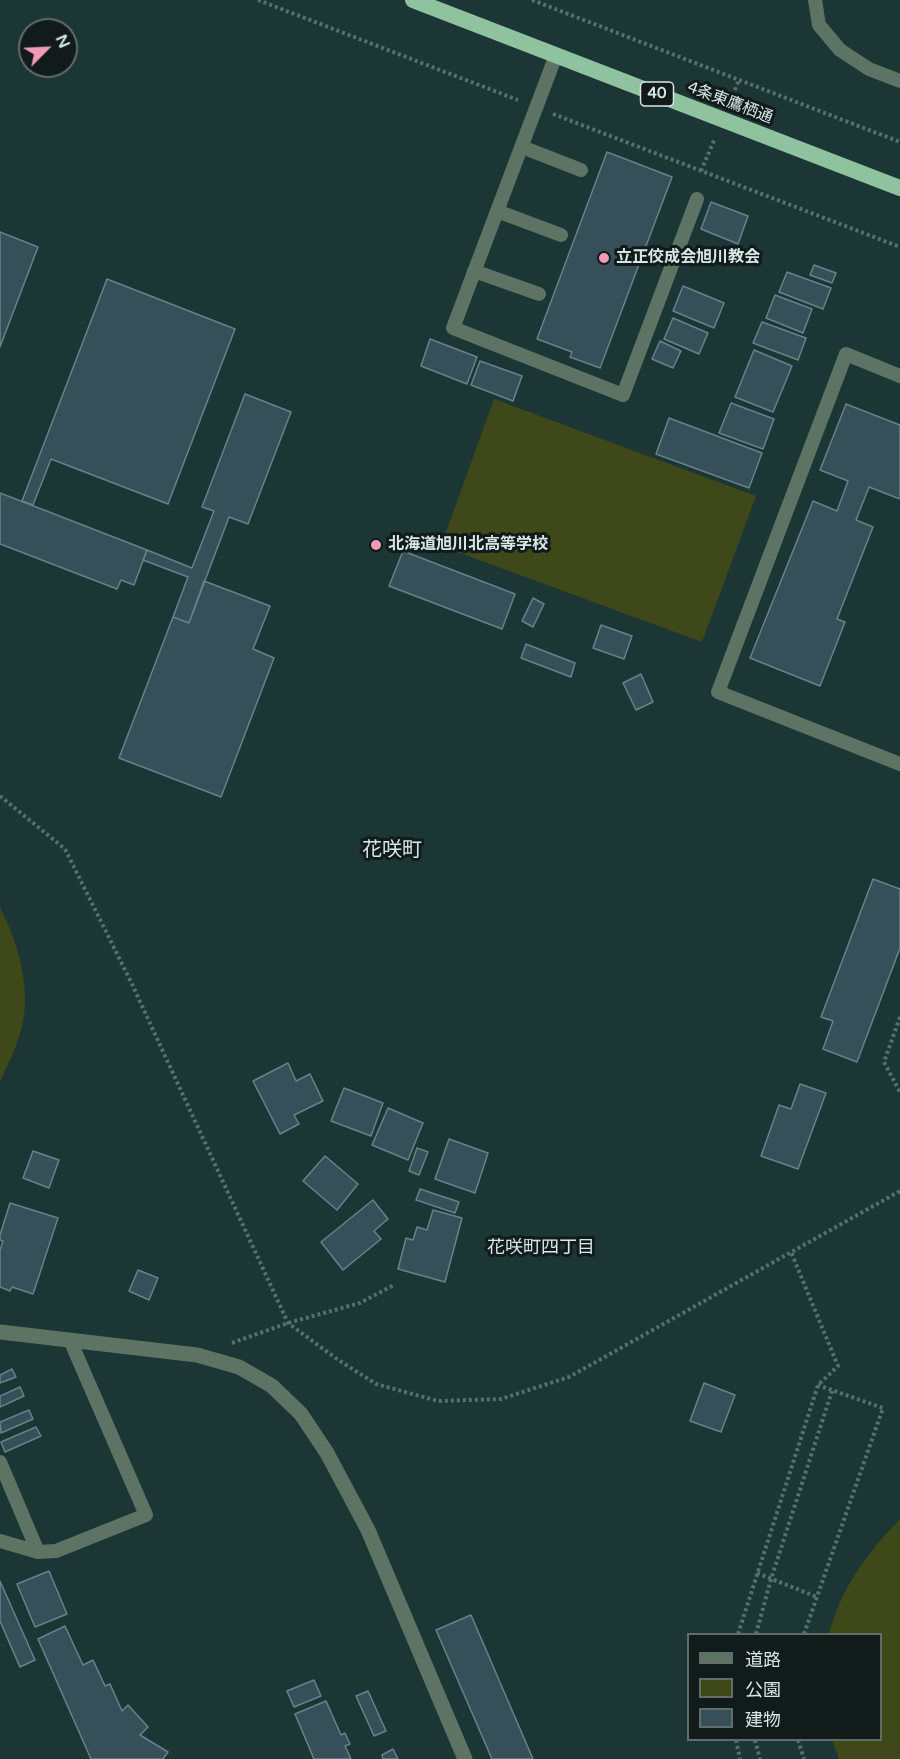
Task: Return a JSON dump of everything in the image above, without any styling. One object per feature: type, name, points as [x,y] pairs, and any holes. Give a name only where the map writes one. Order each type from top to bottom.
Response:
[{"type":"highway","name":"4条東鷹栖通","points":[[413,0],[900,188]]},
{"type":"street","points":[[0,1332],[197,1355],[239,1367],[272,1386],[301,1414],[327,1453],[368,1530],[465,1759]]},
{"type":"lane","points":[[816,0],[819,25],[840,50],[869,69],[900,81]]},
{"type":"lane","points":[[556,55],[453,328],[623,395],[697,199]]},
{"type":"lane","points":[[522,147],[581,170]]},
{"type":"lane","points":[[497,212],[561,235]]},
{"type":"lane","points":[[474,271],[538,294]]},
{"type":"lane","points":[[900,376],[846,354],[718,692],[900,764]]},
{"type":"lane","points":[[0,1541],[38,1552],[56,1551],[146,1515],[70,1340]]},
{"type":"lane","points":[[0,1462],[38,1552]]},
{"type":"path","points":[[258,0],[900,247]]},
{"type":"path","points":[[532,0],[900,142]]},
{"type":"path","points":[[0,796],[66,849],[131,982],[288,1323],[376,1384],[438,1401],[501,1399],[569,1377],[900,1191]]},
{"type":"path","points":[[900,1017],[884,1062],[900,1092]]},
{"type":"path","points":[[739,1633],[818,1385],[838,1366],[791,1252]]},
{"type":"path","points":[[197,1355],[288,1323],[360,1303],[394,1285]]},
{"type":"path","points":[[805,1633],[883,1408],[818,1385]]},
{"type":"path","points":[[757,1633],[771,1579],[832,1390]]},
{"type":"path","points":[[757,1573],[817,1597]]},
{"type":"path","points":[[736,1741],[740,1759]]},
{"type":"path","points":[[754,1741],[760,1759]]},
{"type":"path","points":[[798,1741],[804,1759]]},
{"type":"green space","points":[[494,399],[756,496],[702,642],[441,546]]},
{"type":"green space","points":[[0,907],[18,953],[25,1002],[20,1034],[0,1082]]},
{"type":"green space","points":[[900,1519],[900,1759],[839,1759],[832,1741],[882,1741],[882,1633],[829,1633],[848,1586],[877,1545]]},
{"type":"building","name":"立正佼成会旭川教会","points":[[607,152],[672,177],[600,368],[570,357],[572,352],[537,339]]},
{"type":"building","points":[[711,202],[748,216],[738,244],[701,229]]},
{"type":"building","points":[[0,232],[38,247],[0,347]]},
{"type":"building","points":[[814,265],[836,273],[832,283],[810,275]]},
{"type":"building","points":[[787,272],[831,288],[823,309],[779,292]]},
{"type":"building","points":[[107,279],[235,329],[168,504],[51,459],[33,505],[22,501]]},
{"type":"building","points":[[683,286],[724,303],[714,328],[673,311]]},
{"type":"building","points":[[775,295],[812,309],[803,333],[766,318]]},
{"type":"building","points":[[673,318],[708,333],[699,354],[664,339]]},
{"type":"building","points":[[762,322],[806,338],[798,360],[753,343]]},
{"type":"building","points":[[430,339],[477,357],[467,384],[421,366]]},
{"type":"building","points":[[660,341],[681,351],[673,368],[652,359]]},
{"type":"building","points":[[754,350],[792,366],[773,412],[735,397]]},
{"type":"building","points":[[480,361],[522,376],[513,401],[471,385]]},
{"type":"building","points":[[245,394],[291,412],[248,524],[229,517],[189,623],[173,617],[188,577],[143,560],[147,550],[192,568],[214,511],[202,507]]},
{"type":"building","points":[[731,403],[774,419],[763,449],[719,433]]},
{"type":"building","points":[[846,404],[900,425],[900,499],[869,487],[856,520],[873,527],[837,619],[845,622],[820,686],[750,658],[813,501],[837,511],[848,481],[820,470]]},
{"type":"building","points":[[669,418],[762,453],[749,488],[656,454]]},
{"type":"building","points":[[0,493],[147,550],[134,585],[121,580],[117,589],[0,544]]},
{"type":"building","points":[[403,551],[515,594],[502,629],[389,586]]},
{"type":"building","points":[[204,581],[270,606],[253,649],[274,658],[221,797],[119,758],[173,617],[189,623]]},
{"type":"building","points":[[533,598],[544,604],[533,627],[522,621]]},
{"type":"building","points":[[601,625],[632,636],[624,659],[593,648]]},
{"type":"building","points":[[526,644],[575,663],[571,677],[521,658]]},
{"type":"building","points":[[641,674],[653,702],[636,710],[623,683]]},
{"type":"building","points":[[873,879],[900,889],[900,948],[857,1062],[823,1049],[833,1021],[821,1017]]},
{"type":"building","points":[[288,1063],[296,1081],[310,1074],[323,1101],[294,1115],[299,1124],[280,1134],[253,1081]]},
{"type":"building","points":[[800,1084],[826,1093],[798,1169],[761,1156],[779,1105],[791,1109]]},
{"type":"building","points":[[344,1088],[383,1103],[371,1136],[331,1121]]},
{"type":"building","points":[[388,1108],[423,1123],[408,1160],[372,1145]]},
{"type":"building","points":[[449,1139],[488,1153],[475,1193],[435,1179]]},
{"type":"building","points":[[417,1148],[428,1152],[419,1175],[409,1171]]},
{"type":"building","points":[[33,1151],[59,1160],[49,1188],[23,1178]]},
{"type":"building","points":[[325,1156],[358,1184],[337,1210],[303,1181]]},
{"type":"building","points":[[420,1189],[459,1202],[455,1213],[416,1200]]},
{"type":"building","points":[[373,1200],[388,1219],[374,1231],[381,1239],[343,1270],[321,1242]]},
{"type":"building","points":[[10,1203],[58,1218],[33,1294],[12,1287],[10,1291],[0,1287],[0,1250],[3,1241],[0,1240],[0,1235]]},
{"type":"building","points":[[433,1210],[462,1218],[445,1282],[398,1269],[406,1238],[413,1240],[417,1227],[427,1230]]},
{"type":"building","points":[[138,1270],[158,1278],[149,1300],[129,1291]]},
{"type":"building","points":[[12,1369],[16,1377],[0,1383],[0,1375]]},
{"type":"building","points":[[704,1383],[735,1395],[721,1432],[690,1421]]},
{"type":"building","points":[[20,1387],[24,1396],[0,1407],[0,1396]]},
{"type":"building","points":[[29,1410],[33,1419],[1,1433],[0,1422]]},
{"type":"building","points":[[36,1427],[41,1436],[5,1452],[1,1442]]},
{"type":"building","points":[[49,1571],[67,1614],[35,1627],[17,1584]]},
{"type":"building","points":[[0,1581],[35,1660],[20,1667],[0,1621]]},
{"type":"building","points":[[471,1615],[533,1759],[492,1759],[436,1630]]},
{"type":"building","points":[[65,1626],[83,1665],[93,1660],[105,1686],[110,1684],[122,1711],[128,1705],[148,1727],[140,1735],[168,1752],[163,1759],[91,1759],[38,1639]]},
{"type":"building","points":[[314,1680],[321,1696],[294,1707],[287,1691]]},
{"type":"building","points":[[368,1691],[386,1731],[374,1736],[356,1696]]},
{"type":"building","points":[[326,1701],[341,1735],[345,1733],[350,1744],[345,1746],[351,1759],[314,1759],[295,1714]]},
{"type":"building","points":[[393,1749],[398,1759],[383,1759],[382,1755]]},
{"type":"place","name":"立正佼成会旭川教会","points":[[604,258]]},
{"type":"place","name":"北海道旭川北高等学校","points":[[376,545]]},
{"type":"district","name":"花咲町","points":[[392,851]]},
{"type":"district","name":"花咲町四丁目","points":[[541,1248]]}]
